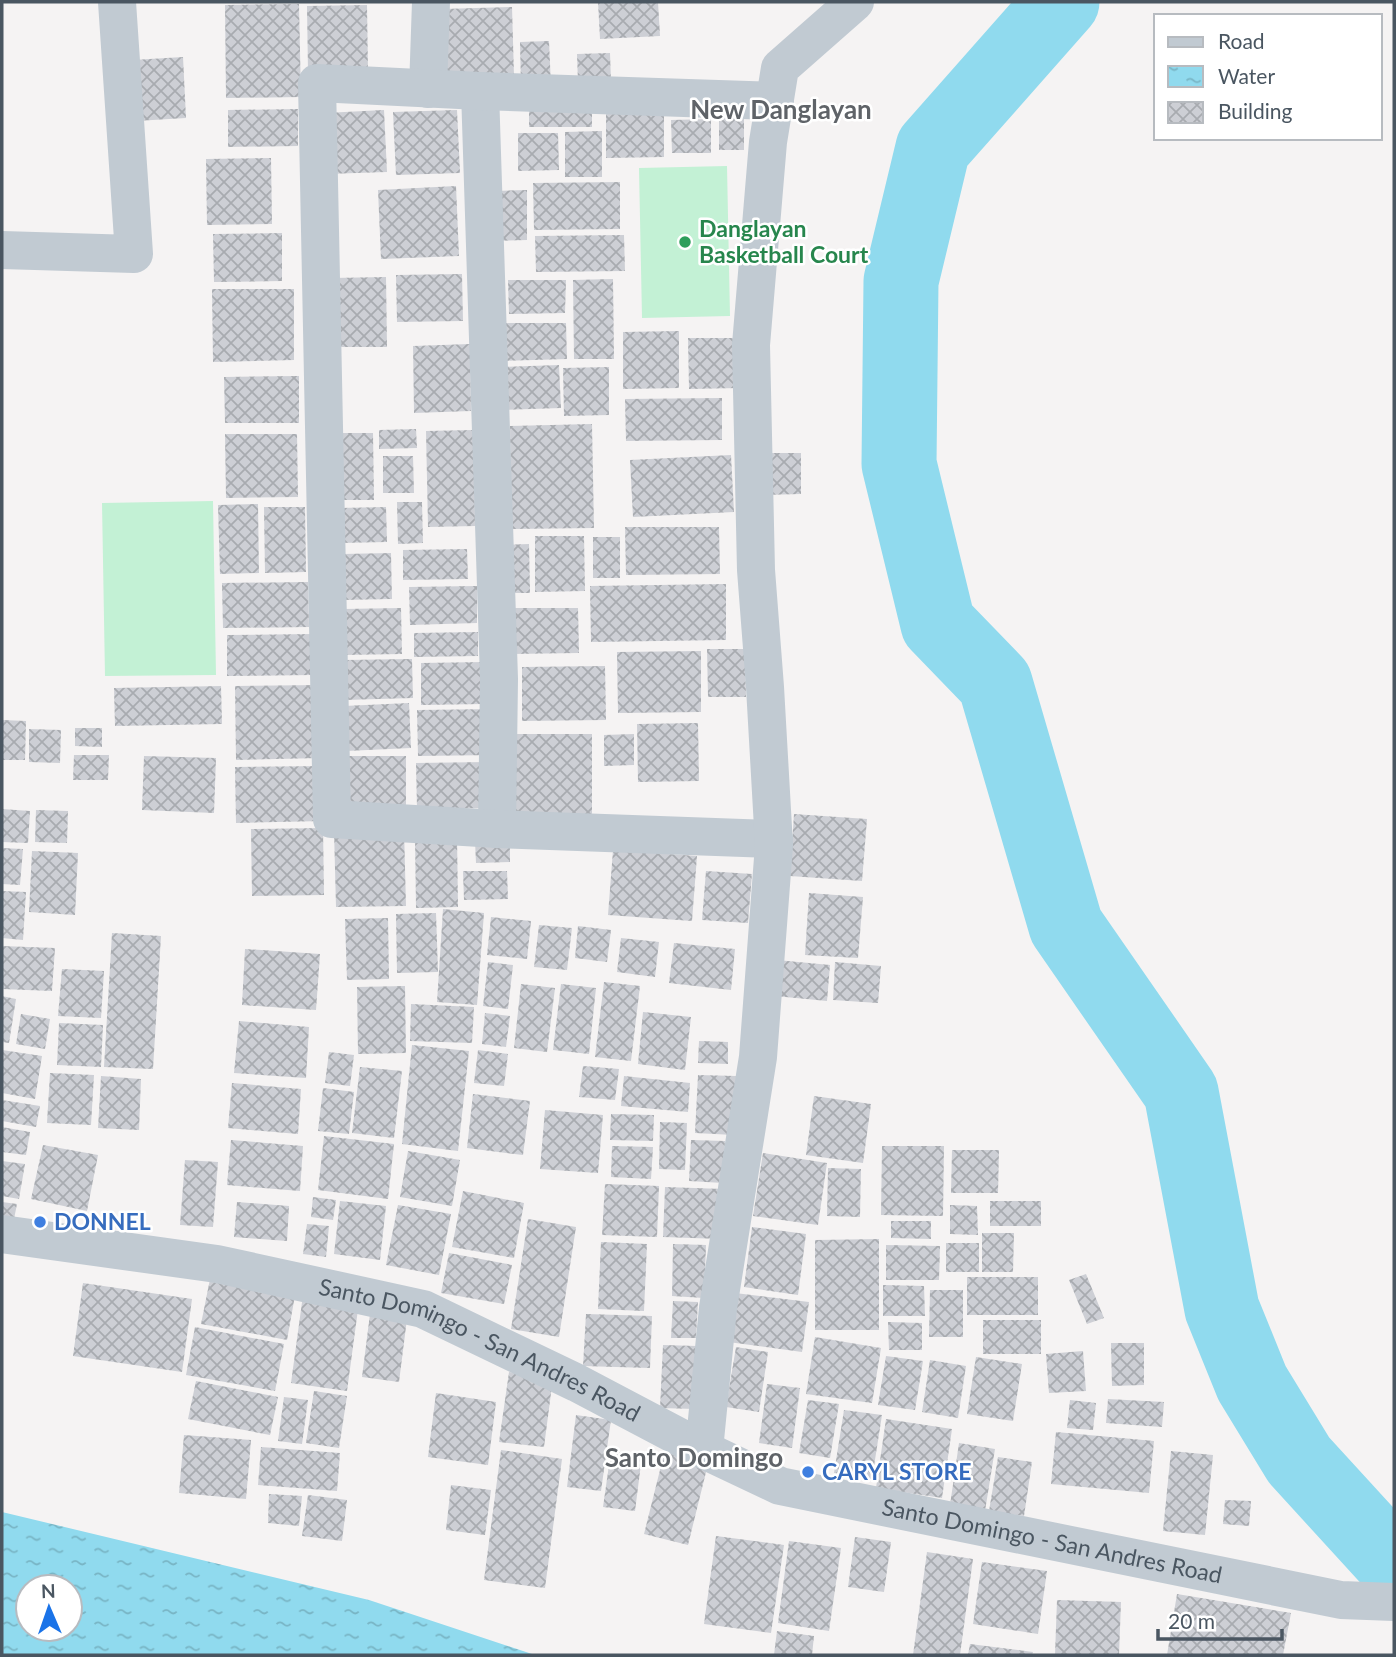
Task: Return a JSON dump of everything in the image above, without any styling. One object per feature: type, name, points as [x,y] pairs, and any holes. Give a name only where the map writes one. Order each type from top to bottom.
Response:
[{"type":"street","points":[[2,250],[134,254],[117,2]]},
{"type":"street","points":[[428,89],[431,2]]},
{"type":"street","points":[[704,1450],[718,1308],[758,1057],[774,839],[756,570],[751,345],[768,142],[780,68],[855,2]]},
{"type":"street","points":[[774,839],[496,829],[332,819],[317,83],[775,101]]},
{"type":"street","points":[[480,91],[499,679],[496,829]]},
{"type":"street","name":"Santo Domingo - San Andres Road","points":[[2,1234],[217,1264],[423,1309],[577,1383],[704,1450],[780,1486],[1341,1600],[1394,1602]]},
{"type":"green space","name":"Danglayan Basketball Court","points":[[727,166],[730,316],[642,318],[639,168]]},
{"type":"green space","points":[[213,501],[216,675],[105,676],[102,503]]},
{"type":"water","points":[[2,1512],[369,1600],[535,1655],[2,1655]]},
{"type":"building","points":[[598,2],[658,2],[660,36],[600,39]]},
{"type":"building","points":[[299,4],[301,97],[226,98],[225,5]]},
{"type":"building","points":[[367,5],[368,72],[308,72],[307,6]]},
{"type":"building","points":[[512,7],[514,76],[445,78],[442,9]]},
{"type":"building","points":[[549,41],[551,86],[521,87],[520,42]]},
{"type":"building","points":[[610,53],[611,82],[578,83],[577,54]]},
{"type":"building","points":[[183,57],[186,118],[136,121],[133,60]]},
{"type":"building","points":[[592,104],[592,127],[529,127],[529,105]]},
{"type":"building","points":[[298,109],[298,146],[228,147],[228,110]]},
{"type":"building","points":[[384,110],[387,172],[327,174],[325,113]]},
{"type":"building","points":[[457,110],[460,173],[396,175],[393,112]]},
{"type":"building","points":[[719,113],[744,113],[744,150],[719,150]]},
{"type":"building","points":[[606,114],[664,114],[664,157],[606,158]]},
{"type":"building","points":[[711,119],[711,153],[672,153],[671,120]]},
{"type":"building","points":[[602,131],[602,177],[565,177],[565,132]]},
{"type":"building","points":[[518,133],[558,133],[559,170],[518,171]]},
{"type":"building","points":[[271,158],[272,224],[207,225],[206,159]]},
{"type":"building","points":[[620,182],[620,229],[534,230],[533,183]]},
{"type":"building","points":[[456,186],[459,256],[381,259],[378,190]]},
{"type":"building","points":[[527,190],[527,240],[496,241],[496,191]]},
{"type":"building","points":[[282,233],[282,281],[214,282],[213,234]]},
{"type":"building","points":[[624,235],[625,271],[536,272],[535,236]]},
{"type":"building","points":[[462,274],[463,321],[397,322],[396,275]]},
{"type":"building","points":[[386,277],[387,347],[333,347],[332,278]]},
{"type":"building","points":[[613,279],[614,359],[574,359],[573,280]]},
{"type":"building","points":[[508,280],[566,280],[565,313],[509,314]]},
{"type":"building","points":[[212,289],[294,289],[294,360],[213,362]]},
{"type":"building","points":[[502,323],[566,323],[567,359],[503,361]]},
{"type":"building","points":[[679,331],[679,388],[623,389],[623,332]]},
{"type":"building","points":[[688,338],[738,338],[739,388],[689,389]]},
{"type":"building","points":[[470,344],[471,411],[414,413],[413,346]]},
{"type":"building","points":[[559,365],[561,408],[499,410],[497,367]]},
{"type":"building","points":[[609,367],[609,415],[564,416],[563,368]]},
{"type":"building","points":[[299,376],[299,423],[225,423],[224,377]]},
{"type":"building","points":[[722,398],[722,440],[626,441],[625,399]]},
{"type":"building","points":[[592,424],[594,528],[511,529],[510,426]]},
{"type":"building","points":[[416,429],[417,448],[379,449],[379,430]]},
{"type":"building","points":[[474,430],[475,526],[428,527],[426,431]]},
{"type":"building","points":[[332,433],[373,433],[374,500],[333,500]]},
{"type":"building","points":[[225,434],[297,434],[298,497],[226,498]]},
{"type":"building","points":[[764,453],[801,453],[801,494],[764,495]]},
{"type":"building","points":[[731,455],[734,512],[633,517],[630,460]]},
{"type":"building","points":[[383,456],[413,456],[414,493],[383,493]]},
{"type":"building","points":[[397,502],[422,502],[423,543],[398,544]]},
{"type":"building","points":[[258,504],[259,573],[220,574],[218,505]]},
{"type":"building","points":[[264,507],[305,507],[306,572],[265,573]]},
{"type":"building","points":[[386,507],[387,542],[340,543],[339,508]]},
{"type":"building","points":[[625,527],[719,527],[720,574],[626,575]]},
{"type":"building","points":[[535,536],[584,536],[585,591],[535,592]]},
{"type":"building","points":[[593,537],[620,537],[620,578],[593,578]]},
{"type":"building","points":[[529,544],[530,593],[501,593],[501,545]]},
{"type":"building","points":[[467,549],[468,579],[403,580],[403,550]]},
{"type":"building","points":[[391,553],[392,599],[342,600],[342,554]]},
{"type":"building","points":[[308,582],[309,627],[223,628],[222,583]]},
{"type":"building","points":[[726,584],[726,640],[591,642],[590,586]]},
{"type":"building","points":[[477,586],[477,623],[410,625],[409,587]]},
{"type":"building","points":[[401,608],[402,654],[344,655],[343,609]]},
{"type":"building","points":[[511,608],[578,608],[579,653],[511,654]]},
{"type":"building","points":[[478,632],[478,656],[414,657],[414,633]]},
{"type":"building","points":[[313,634],[313,675],[227,676],[227,635]]},
{"type":"building","points":[[707,649],[745,649],[746,697],[708,697]]},
{"type":"building","points":[[701,651],[701,712],[618,713],[617,652]]},
{"type":"building","points":[[412,659],[413,698],[345,700],[344,660]]},
{"type":"building","points":[[484,662],[485,704],[421,705],[421,663]]},
{"type":"building","points":[[605,666],[606,720],[522,721],[522,667]]},
{"type":"building","points":[[320,685],[321,758],[236,760],[235,686]]},
{"type":"building","points":[[221,686],[222,724],[115,726],[114,688]]},
{"type":"building","points":[[409,703],[411,748],[346,751],[344,706]]},
{"type":"building","points":[[496,709],[497,755],[418,756],[417,710]]},
{"type":"building","points":[[2,720],[26,721],[25,760],[2,760]]},
{"type":"building","points":[[698,723],[699,781],[638,782],[637,724]]},
{"type":"building","points":[[75,728],[102,728],[102,747],[75,746]]},
{"type":"building","points":[[29,729],[61,730],[60,763],[29,762]]},
{"type":"building","points":[[515,734],[592,734],[592,815],[515,815]]},
{"type":"building","points":[[634,734],[634,765],[604,766],[604,735]]},
{"type":"building","points":[[74,755],[109,755],[108,780],[73,780]]},
{"type":"building","points":[[144,756],[216,758],[214,813],[142,810]]},
{"type":"building","points":[[344,756],[406,756],[406,813],[344,813]]},
{"type":"building","points":[[488,762],[488,808],[417,809],[416,763]]},
{"type":"building","points":[[324,766],[324,821],[236,823],[235,767]]},
{"type":"building","points":[[2,809],[30,811],[28,843],[2,842]]},
{"type":"building","points":[[36,810],[68,811],[67,843],[35,842]]},
{"type":"building","points":[[794,814],[867,819],[862,881],[790,876]]},
{"type":"building","points":[[323,828],[324,895],[252,896],[251,829]]},
{"type":"building","points":[[404,829],[406,906],[336,907],[334,830]]},
{"type":"building","points":[[457,836],[458,907],[416,908],[415,837]]},
{"type":"building","points":[[510,840],[510,862],[476,863],[475,841]]},
{"type":"building","points":[[2,848],[23,849],[20,885],[2,884]]},
{"type":"building","points":[[613,850],[697,856],[692,921],[608,915]]},
{"type":"building","points":[[32,851],[78,853],[75,915],[29,912]]},
{"type":"building","points":[[463,871],[507,871],[508,899],[464,900]]},
{"type":"building","points":[[706,871],[752,874],[748,923],[702,920]]},
{"type":"building","points":[[2,891],[26,892],[23,940],[2,938]]},
{"type":"building","points":[[809,893],[863,897],[858,958],[805,955]]},
{"type":"building","points":[[443,909],[484,913],[477,1005],[437,1002]]},
{"type":"building","points":[[436,913],[438,972],[397,973],[396,914]]},
{"type":"building","points":[[491,917],[531,921],[527,959],[487,955]]},
{"type":"building","points":[[388,918],[389,979],[347,980],[345,919]]},
{"type":"building","points":[[539,925],[572,928],[567,970],[534,967]]},
{"type":"building","points":[[578,926],[611,930],[607,962],[575,958]]},
{"type":"building","points":[[112,933],[161,936],[153,1069],[104,1067]]},
{"type":"building","points":[[621,938],[659,942],[655,977],[617,972]]},
{"type":"building","points":[[674,943],[735,949],[731,990],[669,983]]},
{"type":"building","points":[[2,946],[55,948],[52,991],[2,989]]},
{"type":"building","points":[[245,949],[320,954],[316,1010],[242,1005]]},
{"type":"building","points":[[777,960],[830,965],[827,1001],[775,996]]},
{"type":"building","points":[[488,962],[513,965],[508,1009],[483,1006]]},
{"type":"building","points":[[835,962],[881,966],[878,1003],[833,1000]]},
{"type":"building","points":[[62,969],[104,971],[101,1018],[58,1016]]},
{"type":"building","points":[[604,982],[640,986],[631,1061],[595,1057]]},
{"type":"building","points":[[521,984],[555,988],[547,1052],[514,1048]]},
{"type":"building","points":[[561,984],[596,988],[589,1054],[553,1050]]},
{"type":"building","points":[[405,986],[406,1053],[358,1054],[357,987]]},
{"type":"building","points":[[2,996],[16,999],[9,1043],[2,1042]]},
{"type":"building","points":[[411,1004],[474,1007],[472,1043],[410,1041]]},
{"type":"building","points":[[643,1012],[691,1017],[685,1070],[638,1064]]},
{"type":"building","points":[[485,1013],[510,1016],[506,1047],[482,1044]]},
{"type":"building","points":[[21,1014],[50,1019],[45,1049],[16,1044]]},
{"type":"building","points":[[239,1021],[309,1027],[306,1078],[234,1073]]},
{"type":"building","points":[[59,1023],[103,1025],[101,1067],[57,1065]]},
{"type":"building","points":[[699,1041],[728,1042],[728,1064],[698,1063]]},
{"type":"building","points":[[412,1045],[469,1051],[458,1151],[402,1144]]},
{"type":"building","points":[[2,1050],[42,1056],[35,1099],[2,1093]]},
{"type":"building","points":[[478,1050],[508,1054],[504,1086],[474,1083]]},
{"type":"building","points":[[329,1052],[354,1055],[350,1086],[325,1083]]},
{"type":"building","points":[[583,1066],[619,1069],[615,1100],[579,1097]]},
{"type":"building","points":[[360,1067],[402,1071],[394,1138],[352,1133]]},
{"type":"building","points":[[50,1073],[94,1075],[91,1125],[47,1123]]},
{"type":"building","points":[[698,1075],[736,1076],[734,1135],[695,1133]]},
{"type":"building","points":[[101,1076],[141,1079],[139,1130],[98,1128]]},
{"type":"building","points":[[624,1076],[690,1083],[688,1112],[621,1106]]},
{"type":"building","points":[[232,1083],[301,1089],[298,1134],[228,1128]]},
{"type":"building","points":[[323,1088],[354,1092],[349,1134],[318,1131]]},
{"type":"building","points":[[473,1094],[530,1101],[523,1155],[467,1148]]},
{"type":"building","points":[[814,1096],[871,1104],[863,1163],[806,1155]]},
{"type":"building","points":[[2,1100],[40,1106],[36,1127],[2,1121]]},
{"type":"building","points":[[545,1110],[603,1115],[598,1173],[540,1169]]},
{"type":"building","points":[[611,1114],[654,1115],[653,1141],[610,1140]]},
{"type":"building","points":[[660,1122],[687,1123],[685,1170],[659,1169]]},
{"type":"building","points":[[2,1127],[30,1132],[26,1155],[2,1152]]},
{"type":"building","points":[[324,1136],[394,1144],[388,1199],[318,1190]]},
{"type":"building","points":[[231,1140],[303,1146],[300,1191],[227,1185]]},
{"type":"building","points":[[691,1140],[725,1141],[723,1183],[689,1181]]},
{"type":"building","points":[[43,1145],[98,1155],[87,1211],[31,1199]]},
{"type":"building","points":[[612,1146],[653,1147],[651,1179],[611,1177]]},
{"type":"building","points":[[882,1146],[944,1146],[943,1216],[881,1215]]},
{"type":"building","points":[[952,1150],[999,1150],[998,1193],[951,1193]]},
{"type":"building","points":[[408,1151],[460,1160],[452,1206],[400,1197]]},
{"type":"building","points":[[763,1153],[827,1163],[818,1225],[753,1216]]},
{"type":"building","points":[[185,1160],[218,1162],[213,1227],[180,1225]]},
{"type":"building","points":[[2,1161],[25,1164],[19,1199],[2,1196]]},
{"type":"building","points":[[828,1168],[861,1169],[860,1217],[827,1216]]},
{"type":"building","points":[[605,1184],[659,1186],[657,1237],[602,1235]]},
{"type":"building","points":[[665,1187],[723,1189],[721,1239],[663,1237]]},
{"type":"building","points":[[463,1191],[524,1203],[514,1258],[452,1247]]},
{"type":"building","points":[[313,1197],[336,1200],[333,1220],[311,1217]]},
{"type":"building","points":[[340,1201],[386,1206],[380,1260],[334,1254]]},
{"type":"building","points":[[990,1201],[1041,1201],[1041,1226],[990,1226]]},
{"type":"building","points":[[2,1202],[17,1204],[11,1234],[2,1232]]},
{"type":"building","points":[[237,1202],[289,1206],[287,1241],[234,1237]]},
{"type":"building","points":[[398,1205],[451,1214],[439,1275],[386,1265]]},
{"type":"building","points":[[950,1205],[977,1206],[978,1235],[950,1234]]},
{"type":"building","points":[[528,1219],[576,1227],[559,1337],[511,1329]]},
{"type":"building","points":[[891,1221],[931,1221],[931,1239],[891,1238]]},
{"type":"building","points":[[307,1224],[329,1226],[326,1257],[303,1254]]},
{"type":"building","points":[[752,1227],[806,1234],[798,1295],[744,1287]]},
{"type":"building","points":[[982,1233],[1014,1233],[1013,1272],[982,1272]]},
{"type":"building","points":[[879,1239],[879,1330],[815,1330],[815,1240]]},
{"type":"building","points":[[601,1242],[647,1244],[644,1311],[598,1309]]},
{"type":"building","points":[[946,1243],[979,1243],[979,1272],[946,1272]]},
{"type":"building","points":[[673,1244],[706,1245],[704,1298],[672,1296]]},
{"type":"building","points":[[886,1245],[940,1246],[939,1280],[886,1280]]},
{"type":"building","points":[[449,1253],[512,1265],[504,1304],[441,1293]]},
{"type":"building","points":[[211,1274],[296,1290],[287,1340],[201,1324]]},
{"type":"building","points":[[1086,1274],[1104,1318],[1087,1324],[1069,1280]]},
{"type":"building","points":[[967,1277],[1038,1277],[1038,1315],[967,1315]]},
{"type":"building","points":[[83,1283],[192,1299],[182,1372],[73,1356]]},
{"type":"building","points":[[883,1285],[924,1286],[925,1316],[883,1316]]},
{"type":"building","points":[[930,1290],[963,1290],[963,1337],[929,1337]]},
{"type":"building","points":[[735,1293],[809,1302],[802,1352],[728,1342]]},
{"type":"building","points":[[303,1295],[359,1302],[347,1391],[291,1383]]},
{"type":"building","points":[[673,1301],[698,1302],[696,1338],[671,1338]]},
{"type":"building","points":[[371,1306],[408,1311],[399,1382],[362,1377]]},
{"type":"building","points":[[586,1314],[652,1316],[650,1368],[583,1366]]},
{"type":"building","points":[[983,1320],[1041,1320],[1041,1354],[983,1354]]},
{"type":"building","points":[[888,1322],[922,1323],[922,1350],[889,1350]]},
{"type":"building","points":[[195,1327],[284,1344],[275,1391],[186,1375]]},
{"type":"building","points":[[815,1337],[881,1348],[872,1403],[806,1394]]},
{"type":"building","points":[[1111,1343],[1144,1343],[1144,1385],[1112,1386]]},
{"type":"building","points":[[663,1345],[697,1346],[695,1409],[660,1408]]},
{"type":"building","points":[[736,1347],[768,1352],[759,1412],[726,1407]]},
{"type":"building","points":[[1083,1351],[1086,1391],[1049,1393],[1046,1354]]},
{"type":"building","points":[[886,1356],[923,1361],[915,1410],[878,1405]]},
{"type":"building","points":[[976,1357],[1022,1364],[1013,1421],[967,1414]]},
{"type":"building","points":[[930,1360],[966,1366],[958,1418],[922,1412]]},
{"type":"building","points":[[509,1372],[553,1378],[544,1447],[499,1442]]},
{"type":"building","points":[[196,1381],[278,1397],[270,1435],[188,1419]]},
{"type":"building","points":[[767,1384],[800,1388],[792,1448],[759,1443]]},
{"type":"building","points":[[314,1391],[347,1396],[339,1448],[306,1443]]},
{"type":"building","points":[[436,1393],[496,1402],[488,1465],[428,1457]]},
{"type":"building","points":[[284,1397],[308,1400],[302,1444],[278,1441]]},
{"type":"building","points":[[1108,1399],[1164,1402],[1162,1427],[1106,1423]]},
{"type":"building","points":[[808,1400],[839,1404],[830,1458],[799,1453]]},
{"type":"building","points":[[1070,1400],[1096,1403],[1093,1430],[1067,1428]]},
{"type":"building","points":[[844,1410],[882,1415],[872,1479],[834,1473]]},
{"type":"building","points":[[576,1415],[611,1420],[601,1491],[567,1487]]},
{"type":"building","points":[[886,1419],[952,1429],[942,1498],[876,1488]]},
{"type":"building","points":[[1056,1432],[1154,1441],[1149,1493],[1051,1484]]},
{"type":"building","points":[[184,1435],[251,1440],[246,1499],[179,1493]]},
{"type":"building","points":[[959,1443],[995,1449],[985,1511],[950,1505]]},
{"type":"building","points":[[261,1447],[340,1453],[337,1491],[258,1485]]},
{"type":"building","points":[[501,1450],[562,1459],[545,1588],[484,1580]]},
{"type":"building","points":[[665,1450],[709,1460],[688,1545],[644,1534]]},
{"type":"building","points":[[611,1451],[642,1456],[635,1511],[603,1507]]},
{"type":"building","points":[[1171,1451],[1213,1455],[1205,1535],[1163,1531]]},
{"type":"building","points":[[998,1457],[1032,1462],[1024,1516],[989,1511]]},
{"type":"building","points":[[451,1485],[491,1490],[485,1535],[446,1530]]},
{"type":"building","points":[[269,1494],[302,1496],[299,1526],[268,1523]]},
{"type":"building","points":[[308,1495],[347,1500],[342,1541],[302,1536]]},
{"type":"building","points":[[1225,1500],[1251,1501],[1249,1526],[1223,1524]]},
{"type":"building","points":[[716,1536],[784,1545],[771,1633],[704,1624]]},
{"type":"building","points":[[855,1537],[891,1542],[884,1592],[848,1587]]},
{"type":"building","points":[[789,1541],[841,1548],[829,1631],[778,1623]]},
{"type":"building","points":[[927,1552],[973,1559],[960,1655],[913,1655]]},
{"type":"building","points":[[982,1562],[1047,1571],[1038,1634],[973,1624]]},
{"type":"building","points":[[1177,1594],[1291,1613],[1283,1655],[1167,1655]]},
{"type":"building","points":[[1057,1600],[1121,1602],[1119,1655],[1055,1655]]},
{"type":"building","points":[[777,1631],[814,1636],[812,1655],[774,1655]]},
{"type":"building","points":[[970,1644],[1033,1652],[1032,1655],[968,1655]]},
{"type":"waterway","points":[[1062,2],[933,148],[901,281],[899,464],[938,624],[995,683],[1066,926],[1181,1092],[1222,1309],[1252,1383],[1299,1460],[1394,1564]]},
{"type":"place","name":"Danglayan Basketball Court","points":[[685,242]]},
{"type":"place","name":"DONNEL","points":[[40,1222]]},
{"type":"place","name":"CARYL STORE","points":[[808,1472]]},
{"type":"district","name":"New Danglayan","points":[[781,110]]},
{"type":"district","name":"Santo Domingo","points":[[694,1458]]}]
